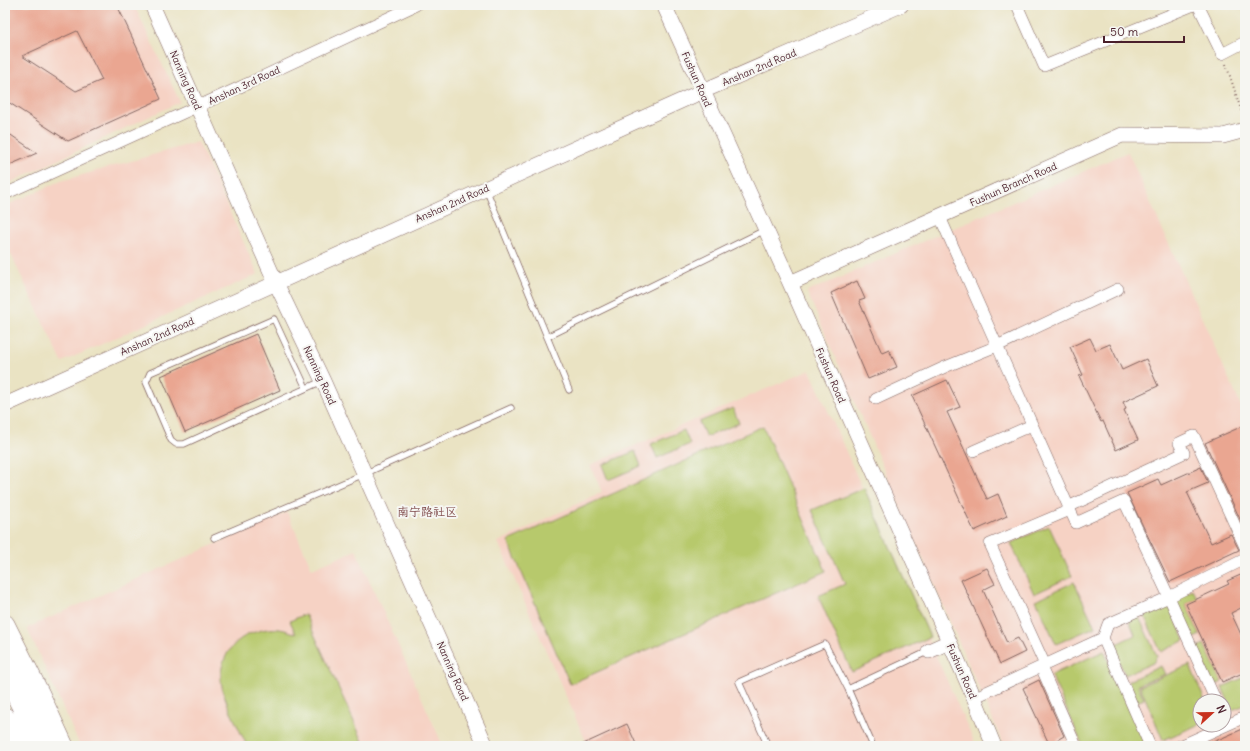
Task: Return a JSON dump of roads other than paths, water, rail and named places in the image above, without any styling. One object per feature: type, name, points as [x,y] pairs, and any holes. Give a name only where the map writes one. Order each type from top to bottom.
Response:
[{"type":"highway","points":[[5,624],[64,746]]},
{"type":"highway","points":[[5,673],[40,746]]},
{"type":"highway","points":[[5,717],[19,746]]},
{"type":"main road","points":[[5,650],[51,746]]},
{"type":"main road","points":[[5,740],[8,746]]},
{"type":"street","name":"Nanning Road","points":[[152,5],[276,282],[323,381],[486,746]]},
{"type":"street","name":"Anshan 3rd Road","points":[[5,194],[416,5]]},
{"type":"street","name":"Fushun Road","points":[[664,5],[790,283],[949,642],[978,696],[994,746]]},
{"type":"street","name":"Anshan 2nd Road","points":[[5,405],[702,91],[901,5]]},
{"type":"street","points":[[1017,5],[1044,66],[1194,5]]},
{"type":"street","points":[[1198,5],[1222,54],[1245,42]]},
{"type":"street","name":"Fushun Branch Road","points":[[790,283],[1122,135],[1223,136],[1245,130]]},
{"type":"street","points":[[940,217],[1076,523],[1124,501],[1212,693]]},
{"type":"street","points":[[876,399],[945,367],[997,346],[1118,288]]},
{"type":"street","points":[[973,451],[1032,425]]},
{"type":"street","points":[[1076,746],[990,544],[1184,453],[1179,443],[1194,436],[1245,548]]},
{"type":"street","points":[[978,696],[1102,638],[1108,624],[1245,559]]},
{"type":"street","points":[[1102,638],[1150,746]]},
{"type":"street","points":[[929,651],[949,642]]},
{"type":"street","points":[[1232,720],[1245,717]]},
{"type":"street","points":[[1180,746],[1205,733]]},
{"type":"lane","points":[[486,188],[569,390]]},
{"type":"lane","points":[[547,337],[766,230]]},
{"type":"lane","points":[[306,388],[274,318],[150,373],[146,382],[171,440],[176,444],[184,444],[323,381]]},
{"type":"lane","points":[[214,538],[364,474],[511,408]]},
{"type":"lane","points":[[768,746],[739,682],[825,644],[848,689],[873,746]]},
{"type":"lane","points":[[848,689],[929,651]]},
{"type":"district","name":"南宁路社区","points":[[427,512]]}]
